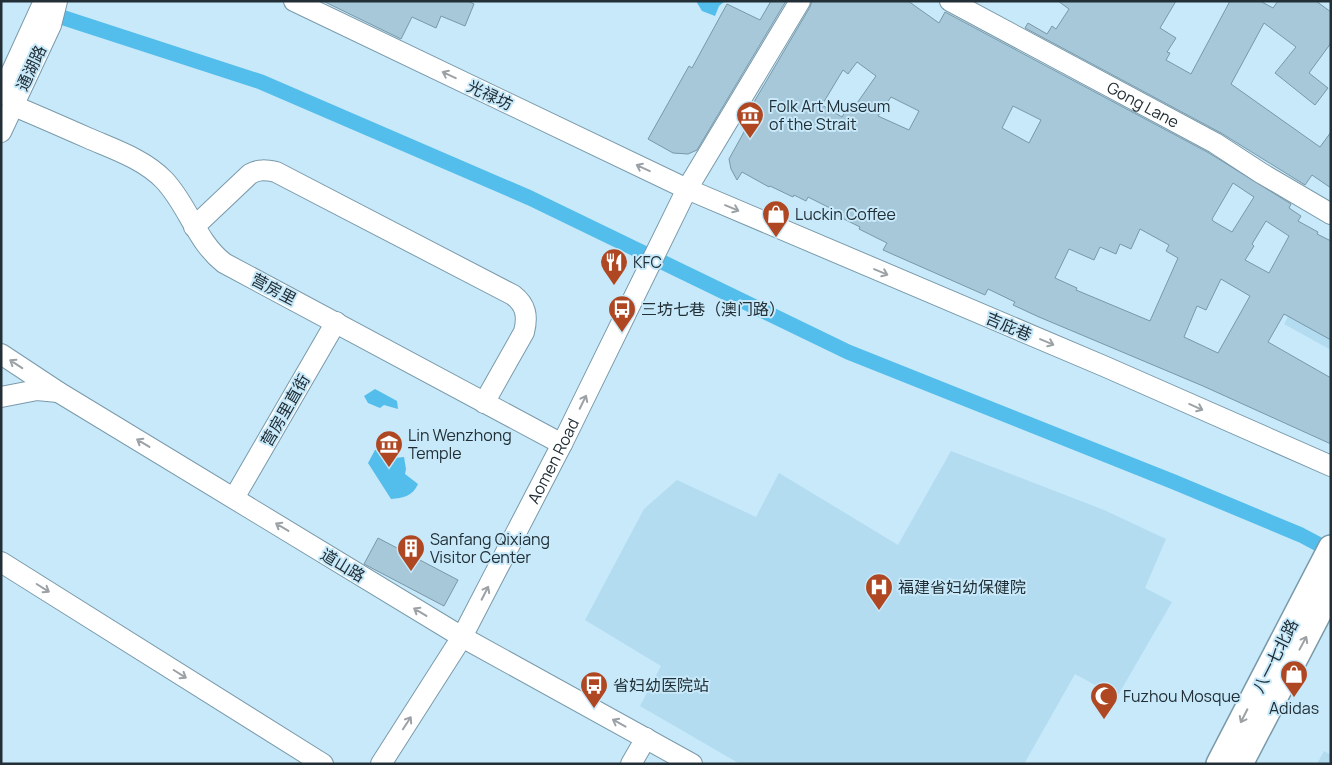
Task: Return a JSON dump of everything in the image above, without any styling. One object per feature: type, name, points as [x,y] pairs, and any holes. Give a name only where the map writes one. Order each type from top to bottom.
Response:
[{"type":"main road","name":"八一七北路","points":[[1219,764],[1323,584],[1331,548]]},
{"type":"main road","points":[[1240,764],[1323,584]]},
{"type":"street","name":"通湖路","points":[[1,132],[7,101],[9,59],[57,1]]},
{"type":"street","name":"光禄坊","points":[[294,1],[687,189]]},
{"type":"street","points":[[687,189],[800,1]]},
{"type":"street","name":"Gong Lane","points":[[950,1],[1215,143],[1261,173],[1331,214]]},
{"type":"street","name":"通湖路","points":[[7,101],[44,15]]},
{"type":"street","name":"营房里","points":[[7,101],[107,146],[146,166],[171,188],[208,248],[224,264],[562,444]]},
{"type":"street","points":[[194,227],[250,174],[258,170],[267,170],[276,172],[513,295],[520,300],[524,307],[526,324],[524,332],[484,403]]},
{"type":"street","name":"Aomen Road","points":[[381,764],[462,637],[562,444],[687,189]]},
{"type":"street","name":"吉庇巷","points":[[687,189],[1106,367],[1331,466]]},
{"type":"street","name":"营房里直街","points":[[234,498],[336,322]]},
{"type":"street","name":"道山路","points":[[1,354],[60,392],[462,637],[692,764]]},
{"type":"street","points":[[1,397],[37,390],[60,392]]},
{"type":"street","points":[[1,562],[323,764]]},
{"type":"street","points":[[631,764],[646,738]]},
{"type":"shaded area","points":[[1306,283],[1331,296],[1331,350],[1284,324]]},
{"type":"shaded area","name":"福建省妇幼保健院","points":[[951,451],[1104,510],[1166,539],[1145,588],[1172,602],[1117,697],[1075,674],[1024,764],[740,764],[640,706],[661,666],[585,620],[644,509],[677,480],[756,517],[779,473],[898,545]]},
{"type":"shaded area","points":[[1324,751],[1331,755],[1331,764],[1317,764]]},
{"type":"water","points":[[696,1],[725,1],[719,6],[715,16],[702,11]]},
{"type":"water","points":[[375,389],[397,401],[398,409],[384,405],[380,408],[368,403],[364,396]]},
{"type":"water","points":[[384,448],[395,458],[404,457],[405,474],[418,484],[407,496],[391,499],[368,463],[375,450]]},
{"type":"building","points":[[323,1],[468,1],[474,4],[465,26],[441,16],[436,28],[412,17],[401,39]]},
{"type":"building","points":[[771,1],[786,1],[697,150],[688,154],[673,153],[648,139],[689,66],[692,68],[727,4],[760,20]]},
{"type":"building","points":[[812,1],[908,1],[939,23],[945,12],[1209,153],[1291,204],[1289,208],[1301,216],[1298,221],[1331,241],[1331,340],[1284,314],[1268,342],[1331,378],[1331,444],[1203,386],[1039,317],[1013,305],[1015,302],[988,289],[985,295],[883,250],[887,243],[859,229],[860,227],[832,213],[834,210],[808,197],[806,201],[794,195],[793,197],[769,187],[742,172],[737,180],[731,169],[729,159],[759,105],[754,102]],"holes":[[[857,62],[876,76],[855,106],[850,103],[842,117],[822,105],[843,70],[848,74]],[[891,97],[919,111],[909,130],[878,116]],[[1013,106],[1041,120],[1029,143],[1002,128]],[[1233,183],[1254,197],[1232,232],[1212,219]],[[1266,221],[1289,236],[1269,273],[1245,260],[1254,246],[1252,244]],[[1140,229],[1169,245],[1166,251],[1178,258],[1150,321],[1076,290],[1077,288],[1055,278],[1069,249],[1094,260],[1100,247],[1116,254],[1120,244],[1131,249]],[[1221,279],[1250,296],[1218,353],[1184,337],[1197,306],[1206,310]]]},
{"type":"building","points":[[1058,1],[1176,1],[1160,28],[1176,38],[1167,52],[1170,53],[1166,60],[1191,74],[1230,1],[1260,1],[1273,8],[1278,1],[1316,1],[1331,12],[1331,43],[1309,73],[1328,88],[1315,105],[1275,73],[1296,47],[1264,23],[1231,84],[1320,147],[1331,132],[1331,188],[1312,175],[1305,185],[1221,133],[1025,28],[1028,23],[1047,34],[1052,26],[1056,29],[1069,9]]},
{"type":"building","name":"Sanfang Qixiang Visitor Center","points":[[378,538],[458,580],[444,606],[364,564]]},
{"type":"waterway","points":[[45,8],[55,15],[261,82],[530,198],[848,352],[1174,482],[1301,535],[1331,551]]},
{"type":"place","name":"Folk Art Museum of the Strait","points":[[750,139]]},
{"type":"place","name":"Luckin Coffee","points":[[776,238]]},
{"type":"place","name":"KFC","points":[[614,286]]},
{"type":"place","name":"三坊七巷（澳门路）","points":[[622,333]]},
{"type":"place","name":"Lin Wenzhong Temple","points":[[389,468]]},
{"type":"place","name":"Sanfang Qixiang Visitor Center","points":[[411,572]]},
{"type":"place","name":"福建省妇幼保健院","points":[[879,611]]},
{"type":"place","name":"Adidas","points":[[1294,698]]},
{"type":"place","name":"省妇幼医院站","points":[[594,709]]},
{"type":"place","name":"Fuzhou Mosque","points":[[1104,720]]}]
